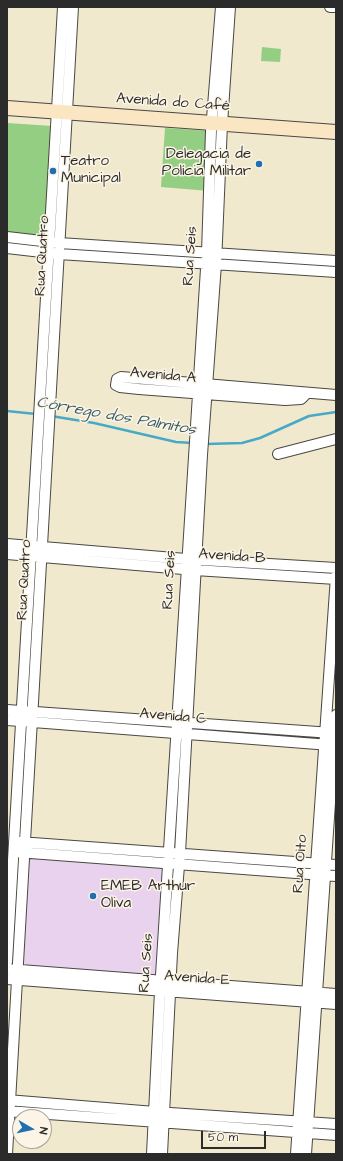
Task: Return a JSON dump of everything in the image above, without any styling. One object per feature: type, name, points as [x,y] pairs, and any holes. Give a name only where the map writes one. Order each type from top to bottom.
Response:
[{"type":"main road","name":"Avenida do Café","points":[[7,108],[61,116],[217,127],[336,132]]},
{"type":"main road","name":"Avenida do Café","points":[[7,117],[61,116]]},
{"type":"main road","name":"Avenida do Café","points":[[217,127],[336,140]]},
{"type":"street","name":"Rua Quatro","points":[[7,1154],[12,975],[25,842],[42,551],[44,417],[61,116],[63,7]]},
{"type":"street","name":"Rua Quatro","points":[[61,116],[73,7]]},
{"type":"street","name":"Rua Seis","points":[[162,1154],[159,1118],[165,991],[197,454],[212,253],[221,7]]},
{"type":"street","name":"Rua Seis","points":[[217,127],[230,7]]},
{"type":"street","points":[[330,7],[336,7]]},
{"type":"street","points":[[7,237],[54,242],[336,262]]},
{"type":"street","points":[[7,248],[53,253],[336,272]]},
{"type":"street","points":[[133,258],[134,248]]},
{"type":"street","name":"Avenida A","points":[[307,393],[301,399],[292,401],[139,389],[120,387],[116,385],[117,379],[120,377],[336,395]]},
{"type":"street","name":"Rua Quatro","points":[[7,962],[10,841],[21,716],[31,550],[44,417]]},
{"type":"street","points":[[278,454],[336,439]]},
{"type":"street","name":"Avenida B","points":[[7,544],[31,550],[336,578]]},
{"type":"street","name":"Avenida B","points":[[7,554],[31,550]]},
{"type":"street","name":"Avenida B","points":[[191,564],[336,568]]},
{"type":"street","name":"Rua Oito","points":[[296,1154],[303,1133],[312,997],[324,868],[332,745],[336,578]]},
{"type":"street","name":"Avenida C","points":[[7,710],[21,716],[33,717],[80,720],[182,721],[332,733]]},
{"type":"street","name":"Rua Oito","points":[[332,733],[336,715]]},
{"type":"street","name":"Avenida C","points":[[7,720],[21,716]]},
{"type":"street","name":"Avenida C","points":[[80,720],[181,733],[332,745]]},
{"type":"street","points":[[10,841],[174,858]]},
{"type":"street","points":[[10,852],[174,858],[324,868],[336,876]]},
{"type":"street","name":"Avenida E","points":[[12,975],[166,981],[312,997],[336,1004]]},
{"type":"street","name":"Avenida E","points":[[12,975],[165,991],[312,997],[336,994]]},
{"type":"street","points":[[9,1100],[159,1118],[336,1135]]},
{"type":"street","points":[[8,1111],[336,1124]]},
{"type":"street","name":"Rua Seis","points":[[152,1154],[159,1118]]},
{"type":"street","name":"Rua Oito","points":[[303,1133],[306,1154]]},
{"type":"shaded area","name":"EMEB Arthur Oliva","points":[[25,854],[165,866],[158,978],[19,969]]},
{"type":"green space","points":[[262,47],[281,49],[280,62],[261,61]]},
{"type":"green space","points":[[7,123],[53,126],[46,239],[7,234]]},
{"type":"green space","points":[[165,128],[211,131],[209,191],[161,187]]},
{"type":"waterway","name":"Córrego dos Palmitos","points":[[7,411],[36,414]]},
{"type":"waterway","name":"Córrego dos Palmitos","points":[[206,444],[242,443],[260,438],[309,416],[336,412]]},
{"type":"waterway","name":"Córrego dos Palmitos","points":[[51,416],[94,423],[176,442],[193,443]]},
{"type":"place","name":"Delegacia de Polícia Militar","points":[[259,164]]},
{"type":"place","name":"Teatro Municipal","points":[[53,171]]},
{"type":"place","name":"EMEB Arthur Oliva","points":[[93,896]]}]
